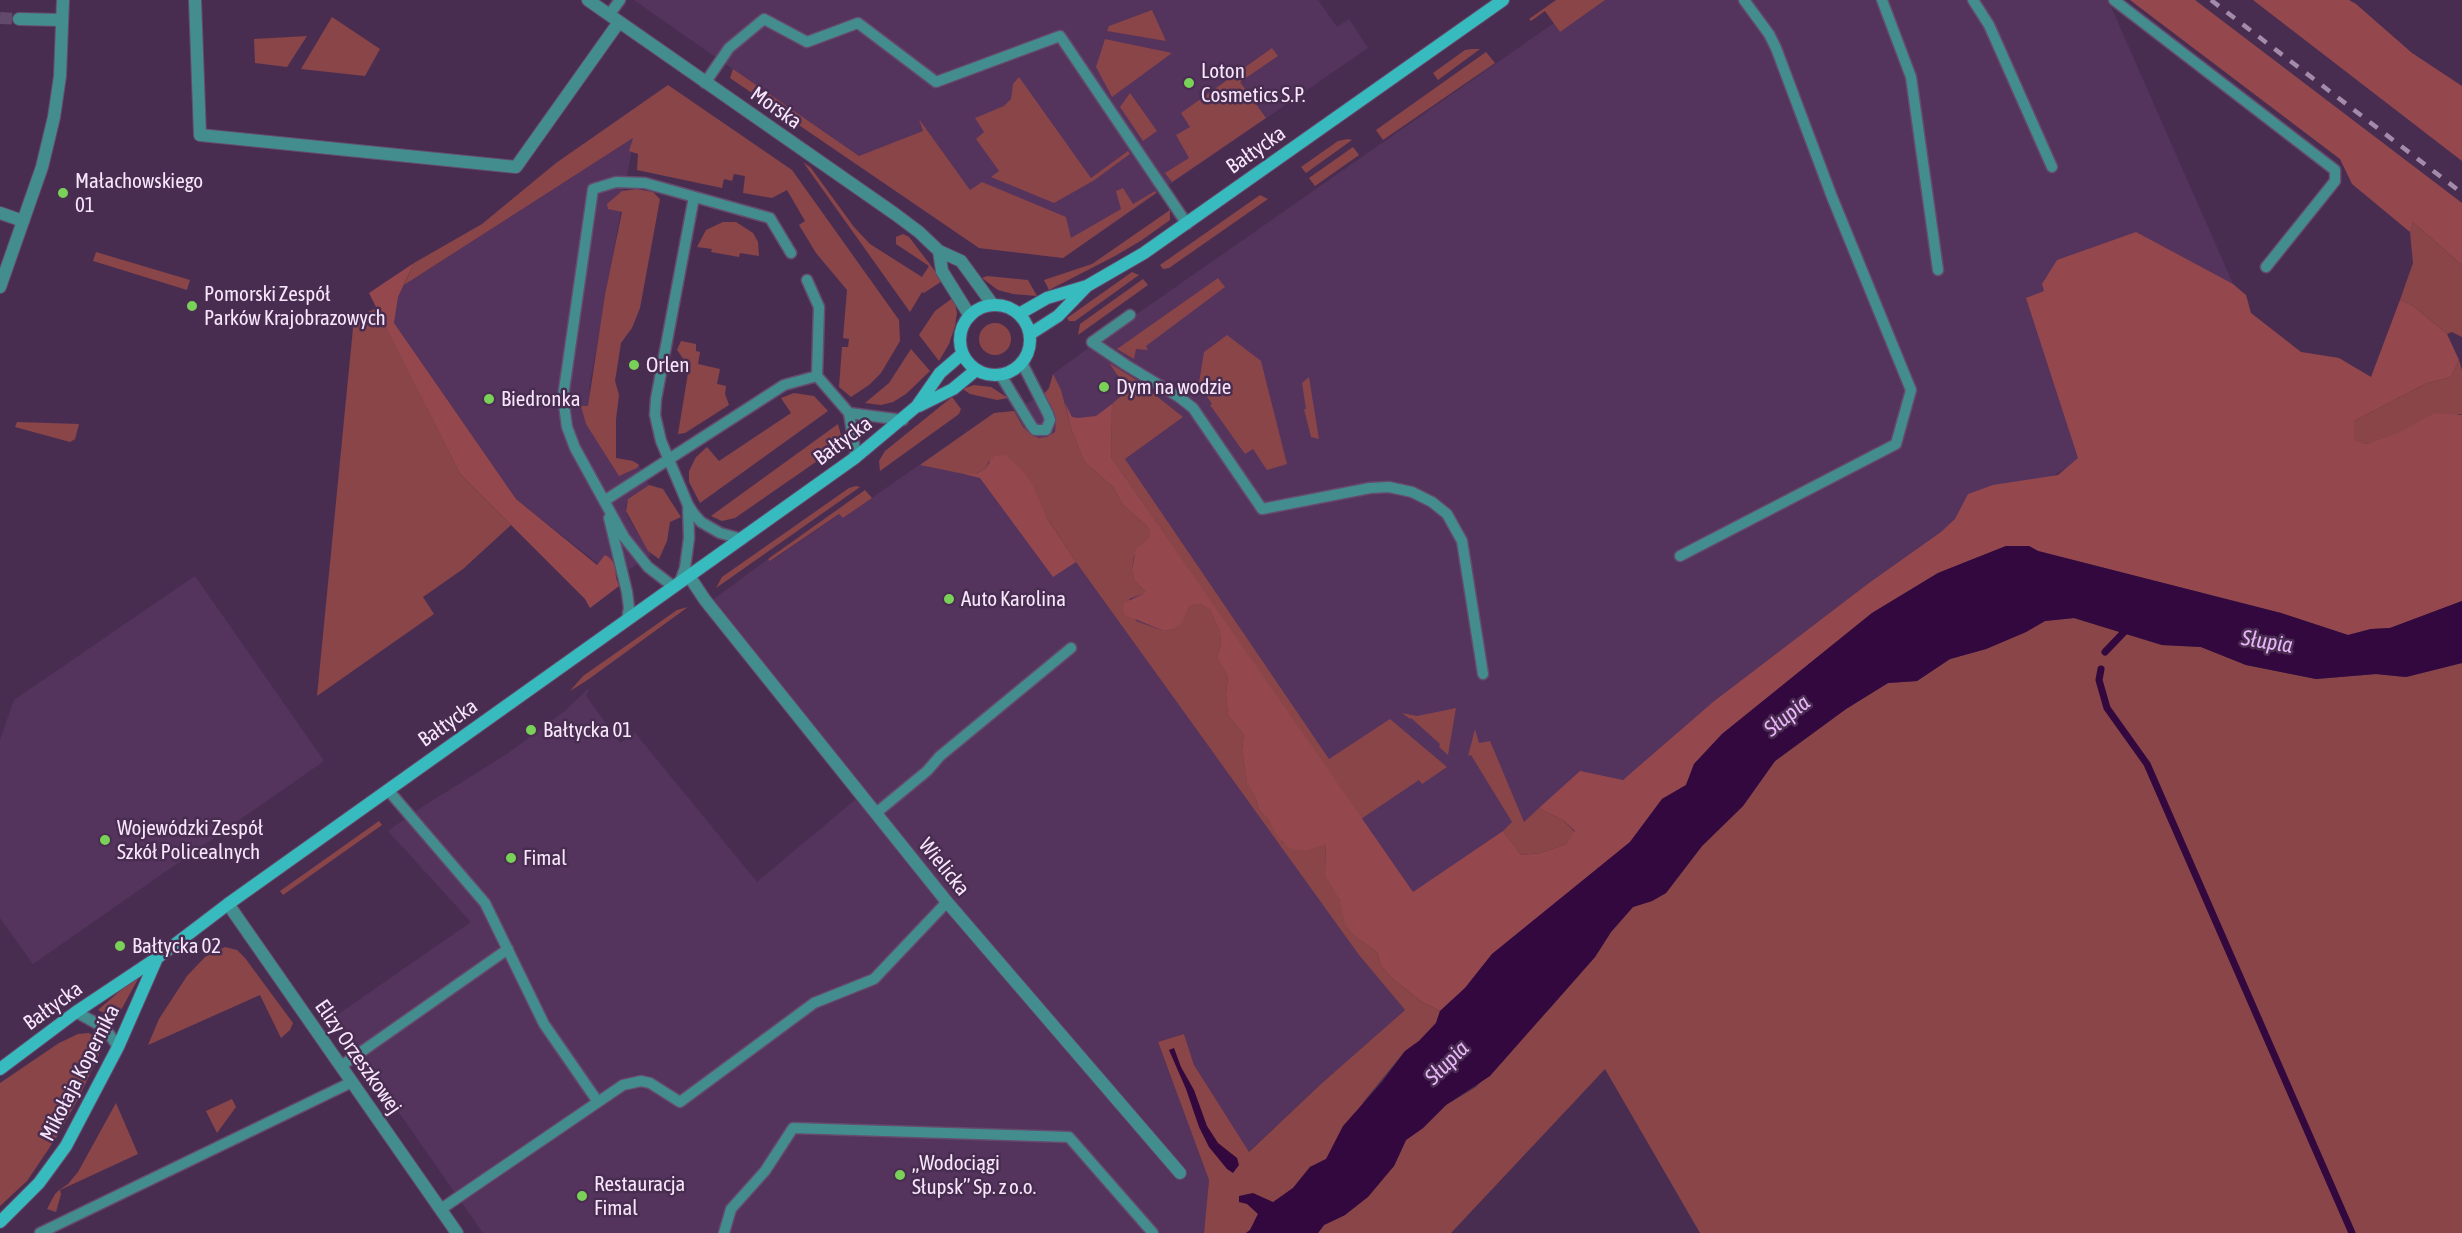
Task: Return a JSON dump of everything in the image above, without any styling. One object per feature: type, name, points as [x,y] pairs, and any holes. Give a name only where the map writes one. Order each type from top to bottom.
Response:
[{"type":"main road","name":"Bałtycka","points":[[1019,314],[1047,298],[1087,286],[1144,253],[1503,0]]},
{"type":"main road","name":"Bałtycka","points":[[1030,334],[1058,316],[1087,286]]},
{"type":"main road","points":[[993,305],[1011,308],[1019,314],[1030,334],[1022,363],[1000,374],[988,374],[976,370],[962,354],[960,339],[964,325],[970,316],[993,305]]},
{"type":"main road","name":"Bałtycka","points":[[0,1069],[76,1012],[158,958],[228,904],[856,457],[903,420],[917,406],[940,373],[962,354]]},
{"type":"main road","name":"Bałtycka","points":[[917,406],[953,389],[976,370]]},
{"type":"main road","name":"Mikołaja Kopernika","points":[[0,1222],[39,1183],[66,1146],[118,1047],[158,958]]},
{"type":"street","points":[[0,287],[42,166],[54,117],[60,76],[63,0]]},
{"type":"street","points":[[195,0],[200,135],[516,167],[614,19]]},
{"type":"street","name":"Morska","points":[[588,0],[895,214],[939,251],[961,261],[993,305]]},
{"type":"street","points":[[19,19],[63,20]]},
{"type":"street","points":[[0,213],[23,221]]},
{"type":"street","points":[[939,251],[942,271],[970,316]]},
{"type":"street","name":"Wielicka","points":[[681,582],[705,600],[947,902],[1180,1173]]},
{"type":"street","name":"Elizy Orzeszkowej","points":[[228,904],[457,1233]]},
{"type":"lane","points":[[614,19],[620,0]]},
{"type":"lane","points":[[1680,556],[1896,444],[1911,390],[1832,197],[1776,48],[1769,34],[1744,0]]},
{"type":"lane","points":[[1882,0],[1911,77],[1938,270]]},
{"type":"lane","points":[[1973,0],[1989,25],[2052,167]]},
{"type":"lane","points":[[2114,0],[2335,170],[2335,181],[2266,267]]},
{"type":"lane","points":[[705,83],[729,48],[764,19],[807,42],[858,23],[936,82],[1060,36],[1187,224]]},
{"type":"lane","points":[[688,505],[689,538],[681,582],[648,567],[635,553],[604,501],[567,426],[563,397],[593,189],[606,184],[629,181],[645,183],[770,218],[791,253]]},
{"type":"lane","points":[[694,196],[656,399],[657,428],[688,505],[701,522],[720,533],[742,539]]},
{"type":"lane","points":[[807,280],[819,307],[817,376],[849,413],[856,457]]},
{"type":"lane","points":[[1130,315],[1092,342],[1193,408],[1262,509],[1370,488],[1389,487],[1412,492],[1432,502],[1447,514],[1462,541],[1483,674]]},
{"type":"lane","points":[[1000,374],[1035,430],[1046,430],[1050,420],[1048,414],[1022,363]]},
{"type":"lane","points":[[604,501],[784,385],[817,376]]},
{"type":"lane","points":[[849,413],[903,420]]},
{"type":"lane","points":[[604,501],[627,592],[629,608],[627,620]]},
{"type":"lane","points":[[876,813],[927,771],[940,756],[1071,648]]},
{"type":"lane","points":[[388,790],[485,903],[544,1024],[598,1102]]},
{"type":"lane","points":[[441,1209],[623,1085],[641,1081],[658,1087],[680,1102],[814,1003],[873,979],[947,902]]},
{"type":"lane","points":[[341,1066],[508,949]]},
{"type":"lane","points":[[76,1012],[105,1028],[118,1047]]},
{"type":"lane","points":[[40,1233],[352,1082]]},
{"type":"lane","points":[[724,1233],[731,1209],[765,1171],[793,1128],[1069,1137],[1152,1233]]},
{"type":"shaded area","points":[[634,0],[1318,0],[1337,27],[1349,19],[1368,48],[1063,258],[979,248],[762,100],[767,93]]},
{"type":"shaded area","points":[[1556,0],[1605,0],[1560,32],[1545,11],[1531,21],[1529,19]]},
{"type":"shaded area","points":[[1587,0],[2108,0],[2233,284],[2222,299],[2261,360],[1910,555],[1713,702],[1628,776],[1359,955],[1405,1010],[1248,1152],[1194,1065],[1184,1034],[1158,1043],[1209,1180],[1204,1233],[483,1233],[333,1018],[471,922],[388,831],[507,754],[566,710],[590,687],[586,696],[620,743],[635,733],[757,882],[856,799],[702,608],[768,559],[771,561],[840,514],[843,518],[994,413],[1014,411],[1044,394],[1049,388],[1053,374],[1094,344]]},
{"type":"shaded area","points":[[2130,0],[2195,0],[2462,203],[2462,265],[2413,222],[2410,232],[2352,184],[2340,159]]},
{"type":"shaded area","points":[[2253,0],[2349,0],[2356,4],[2412,53],[2462,86],[2462,161]]},
{"type":"shaded area","points":[[1152,10],[1166,41],[1107,31],[1109,26]]},
{"type":"shaded area","points":[[332,17],[380,49],[365,76],[301,69]]},
{"type":"shaded area","points":[[307,36],[287,67],[255,63],[254,39]]},
{"type":"shaded area","points":[[1105,39],[1172,53],[1112,97],[1096,67]]},
{"type":"shaded area","points":[[1272,48],[1278,56],[1240,82],[1266,118],[1172,182],[1165,173],[1189,158],[1176,135],[1190,127],[1181,113]]},
{"type":"shaded area","points":[[1480,49],[1438,80],[1433,73],[1465,50]]},
{"type":"shaded area","points":[[1486,52],[1495,63],[1383,140],[1376,130]]},
{"type":"shaded area","points":[[733,69],[859,156],[923,131],[919,119],[970,190],[982,182],[1066,217],[1071,238],[1121,209],[1116,191],[1123,188],[1133,204],[1155,191],[1156,193],[1063,258],[979,248],[730,78]]},
{"type":"shaded area","points":[[1019,77],[1091,178],[1128,151],[1130,154],[1093,181],[1054,203],[991,177],[999,171],[976,139],[984,132],[975,118],[1004,106],[1011,99],[1013,84]]},
{"type":"shaded area","points":[[668,85],[792,170],[899,320],[900,341],[881,373],[869,385],[851,397],[839,387],[842,347],[848,347],[849,339],[843,338],[847,290],[816,253],[799,225],[805,221],[787,190],[772,198],[743,193],[745,176],[734,174],[732,181],[724,179],[722,188],[637,170],[638,154],[629,151],[633,138],[404,285],[414,263],[482,224],[556,163]]},
{"type":"shaded area","points":[[1130,93],[1157,131],[1143,141],[1120,107]]},
{"type":"shaded area","points":[[634,137],[589,389],[616,458],[638,463],[649,485],[630,497],[625,506],[627,516],[651,555],[616,578],[516,499],[394,323],[398,297],[404,285]]},
{"type":"shaded area","points":[[1352,140],[1306,173],[1301,167],[1338,141]]},
{"type":"shaded area","points":[[1353,147],[1359,155],[1315,186],[1309,178]]},
{"type":"shaded area","points":[[803,162],[811,168],[854,227],[870,244],[922,277],[929,266],[896,244],[896,237],[903,234],[909,237],[942,281],[924,293],[922,292],[910,312]]},
{"type":"shaded area","points":[[636,189],[653,192],[660,199],[640,308],[632,328],[621,343],[615,381],[619,395],[616,419],[616,458],[633,461],[639,465],[619,476],[586,424],[581,406],[588,406],[605,295],[622,212],[608,209],[607,204],[622,191]]},
{"type":"shaded area","points":[[1260,195],[1268,199],[1169,268],[1163,269],[1160,265]]},
{"type":"shaded area","points":[[1170,210],[1170,220],[1142,240],[1049,290],[1044,280],[1092,264]]},
{"type":"shaded area","points":[[723,222],[736,222],[753,233],[758,242],[759,256],[740,253],[739,257],[697,247],[706,230]]},
{"type":"shaded area","points":[[2413,222],[2462,265],[2462,337],[2452,332],[2447,334],[2412,305],[2400,300],[2413,263],[2410,232]]},
{"type":"shaded area","points":[[2136,232],[2233,284],[2246,295],[2251,313],[2301,352],[2339,358],[2371,377],[2400,300],[2412,305],[2447,334],[2459,360],[2451,377],[2425,384],[2354,421],[2354,441],[2366,444],[2398,433],[2435,413],[2462,415],[2462,601],[2390,628],[2371,629],[2348,635],[2281,613],[2038,551],[2029,546],[2006,546],[1938,573],[1872,613],[1722,734],[1694,764],[1686,785],[1662,799],[1630,842],[1492,954],[1465,988],[1440,1011],[1422,1002],[1393,979],[1381,966],[1377,952],[1356,937],[1345,924],[1340,900],[1325,875],[1326,844],[1306,851],[1289,848],[1278,837],[1268,819],[1259,810],[1247,782],[1242,750],[1244,735],[1228,715],[1226,694],[1228,677],[1217,658],[1221,645],[1220,632],[1210,610],[1201,604],[1189,607],[1181,624],[1174,629],[1164,631],[1125,615],[1124,603],[1145,591],[1135,581],[1132,570],[1136,549],[1150,537],[1150,532],[1147,526],[1123,505],[1113,487],[1084,461],[1071,428],[1065,403],[1072,417],[1078,418],[1096,416],[1112,404],[1111,457],[1413,892],[1503,831],[1521,855],[1541,853],[1566,844],[1575,831],[1563,820],[1539,808],[1580,771],[1623,780],[1713,702],[1869,583],[1941,532],[1955,519],[1968,494],[1993,485],[2058,475],[2078,458],[2026,298],[2044,291],[2042,284],[2057,260]]},
{"type":"shaded area","points":[[96,252],[190,280],[187,290],[93,261]]},
{"type":"shaded area","points":[[414,263],[398,297],[394,323],[516,499],[597,565],[605,555],[615,565],[619,586],[590,608],[585,599],[460,474],[369,293]]},
{"type":"shaded area","points":[[1132,272],[1139,275],[1075,321],[1069,321],[1067,318]]},
{"type":"shaded area","points":[[987,276],[1028,280],[1037,296],[998,290],[982,278]]},
{"type":"shaded area","points":[[1218,278],[1225,287],[1146,346],[1148,350],[1136,349],[1134,359],[1117,349]]},
{"type":"shaded area","points":[[1143,279],[1148,285],[1078,335],[1080,324]]},
{"type":"shaded area","points":[[954,297],[957,313],[955,326],[949,344],[939,361],[919,335],[935,311]]},
{"type":"shaded area","points":[[377,308],[460,474],[511,525],[463,569],[423,597],[434,614],[317,696],[354,318]]},
{"type":"shaded area","points":[[995,323],[1006,328],[1011,339],[1006,350],[995,355],[984,350],[979,339],[984,328]]},
{"type":"shaded area","points":[[1227,335],[1261,361],[1287,464],[1267,470],[1253,449],[1245,454],[1210,405],[1212,404],[1201,388],[1198,389],[1204,352]]},
{"type":"shaded area","points":[[681,341],[696,344],[696,351],[700,352],[698,364],[720,369],[717,384],[726,386],[725,394],[729,405],[685,433],[678,434],[689,367],[677,350]]},
{"type":"shaded area","points":[[911,349],[930,371],[906,394],[893,402],[881,405],[865,403],[889,383]]},
{"type":"shaded area","points":[[2459,360],[2462,370],[2462,415],[2366,444],[2354,442],[2354,421],[2425,384],[2451,377]]},
{"type":"shaded area","points":[[1109,363],[1135,379],[1183,417],[1125,459],[1329,759],[1390,719],[1447,767],[1422,784],[1419,780],[1361,819],[1111,457],[1112,404],[1128,390]]},
{"type":"shaded area","points":[[1053,374],[1061,390],[1071,428],[1084,461],[1113,487],[1123,505],[1147,526],[1150,532],[1150,537],[1134,556],[1132,570],[1135,581],[1145,591],[1129,599],[1136,621],[1164,631],[1174,629],[1181,623],[1189,607],[1201,604],[1210,610],[1220,632],[1221,645],[1217,658],[1228,677],[1226,694],[1228,715],[1244,735],[1242,750],[1247,781],[1259,810],[1268,819],[1283,843],[1326,844],[1325,875],[1335,888],[1344,910],[1343,915],[1356,937],[1377,952],[1381,966],[1393,979],[1422,1002],[1440,1011],[1436,1023],[1419,1041],[1405,1051],[1365,1100],[1326,1159],[1310,1167],[1293,1188],[1258,1214],[1246,1233],[1204,1233],[1209,1180],[1158,1042],[1184,1034],[1194,1065],[1249,1152],[1321,1084],[1405,1010],[1359,955],[1076,562],[1042,510],[989,461],[985,469],[976,474],[964,474],[920,465],[994,413],[1014,411],[1023,427],[1039,438],[1047,437],[1055,432],[1056,422],[1044,394],[1049,388]]},
{"type":"shaded area","points":[[1309,377],[1319,439],[1311,437],[1304,409],[1306,409],[1302,383]]},
{"type":"shaded area","points":[[974,385],[991,387],[1008,398],[997,400],[970,394],[963,389]]},
{"type":"shaded area","points":[[794,393],[814,396],[828,411],[700,503],[689,482],[689,471],[696,457],[707,447],[719,461],[791,413],[781,398]]},
{"type":"shaded area","points":[[952,397],[961,409],[959,414],[880,471],[879,461],[885,451]]},
{"type":"shaded area","points":[[17,422],[79,424],[75,439],[70,442],[15,427]]},
{"type":"shaded area","points":[[838,424],[841,435],[836,448],[735,518],[722,521],[711,516]]},
{"type":"shaded area","points":[[1005,455],[1022,470],[1033,486],[1047,518],[1076,562],[1053,577],[980,478],[964,474],[976,474],[985,469],[994,456]]},
{"type":"shaded area","points":[[649,485],[663,489],[681,517],[670,522],[667,541],[659,559],[648,551],[626,511],[628,499]]},
{"type":"shaded area","points":[[860,487],[716,588],[722,577],[849,488]]},
{"type":"shaded area","points":[[865,490],[872,498],[843,518],[839,514],[770,561],[768,559]]},
{"type":"shaded area","name":"Wojewódzki Zespół Szkół Policealnych","points":[[195,576],[324,761],[33,964],[0,918],[0,740],[14,700]]},
{"type":"shaded area","points":[[688,607],[570,691],[583,676],[677,610]]},
{"type":"shaded area","points":[[2074,618],[2162,645],[2201,647],[2246,665],[2316,679],[2376,674],[2406,677],[2462,663],[2462,1233],[1700,1233],[1605,1069],[1451,1233],[1318,1233],[1324,1225],[1345,1215],[1394,1166],[1406,1140],[1423,1128],[1446,1105],[1476,1087],[1595,957],[1611,932],[1633,907],[1652,901],[1666,893],[1702,846],[1743,806],[1775,761],[1846,709],[1888,683],[1917,681],[1950,659],[1986,649],[2045,621]]},
{"type":"shaded area","points":[[1456,708],[1448,755],[1439,747],[1440,744],[1411,718],[1402,713],[1417,716]]},
{"type":"shaded area","points":[[1475,729],[1479,743],[1490,741],[1524,822],[1539,808],[1563,820],[1575,832],[1566,844],[1541,853],[1521,855],[1503,831],[1512,822],[1471,755],[1468,756]]},
{"type":"shaded area","points":[[379,821],[382,825],[283,895],[280,891]]},
{"type":"shaded area","points":[[225,947],[237,950],[245,958],[293,1023],[290,1030],[281,1038],[260,995],[148,1045],[159,1019],[187,976],[205,957]]},
{"type":"shaded area","points":[[135,978],[138,979],[115,1021],[98,1010]]},
{"type":"shaded area","points":[[89,1033],[96,1038],[99,1055],[77,1101],[58,1135],[27,1181],[0,1206],[0,1083],[59,1043],[78,1034]]},
{"type":"shaded area","points":[[232,1099],[236,1107],[217,1133],[206,1111]]},
{"type":"shaded area","points":[[116,1103],[138,1154],[60,1190],[56,1212],[47,1209],[55,1194],[78,1172]]},
{"type":"water","name":"Słupia","points":[[2006,546],[2029,546],[2038,551],[2281,613],[2348,635],[2371,629],[2390,628],[2462,601],[2462,663],[2406,677],[2376,674],[2316,679],[2246,665],[2201,647],[2162,645],[2074,618],[2045,621],[1986,649],[1950,659],[1917,681],[1888,683],[1846,709],[1775,761],[1743,806],[1702,846],[1666,893],[1652,901],[1633,907],[1611,932],[1595,957],[1490,1076],[1446,1105],[1423,1128],[1406,1140],[1394,1166],[1368,1197],[1345,1215],[1324,1225],[1318,1233],[1246,1233],[1258,1214],[1247,1204],[1239,1202],[1239,1196],[1253,1193],[1273,1202],[1293,1188],[1310,1167],[1326,1159],[1343,1126],[1382,1082],[1405,1051],[1419,1041],[1436,1023],[1440,1011],[1465,988],[1492,954],[1630,842],[1662,799],[1686,785],[1694,764],[1722,734],[1872,613],[1938,573]]},
{"type":"water","points":[[1174,1048],[1181,1067],[1194,1090],[1207,1126],[1218,1143],[1237,1158],[1239,1165],[1233,1173],[1209,1147],[1199,1127],[1169,1050]]},
{"type":"waterway","points":[[2105,652],[2126,630]]},
{"type":"waterway","points":[[2101,669],[2099,680],[2107,708],[2147,764],[2352,1233]]},
{"type":"tunnel","points":[[0,18],[19,19]]},
{"type":"railway","points":[[2211,0],[2462,193]]},
{"type":"place","name":"Loton Cosmetics S.P.","points":[[1189,83]]},
{"type":"place","name":"Małachowskiego 01","points":[[63,193]]},
{"type":"place","name":"Pomorski Zespół Parków Krajobrazowych","points":[[192,306]]},
{"type":"place","name":"Orlen","points":[[634,365]]},
{"type":"place","name":"Dym na wodzie","points":[[1104,387]]},
{"type":"place","name":"Biedronka","points":[[489,399]]},
{"type":"place","name":"Auto Karolina","points":[[949,599]]},
{"type":"place","name":"Bałtycka 01","points":[[531,730]]},
{"type":"place","name":"Wojewódzki Zespół Szkół Policealnych","points":[[105,840]]},
{"type":"place","name":"Fimal","points":[[511,858]]},
{"type":"place","name":"Bałtycka 02","points":[[120,946]]},
{"type":"place","name":"„Wodociągi Słupsk” Sp. z o.o.","points":[[900,1175]]},
{"type":"place","name":"Restauracja Fimal","points":[[582,1196]]}]
